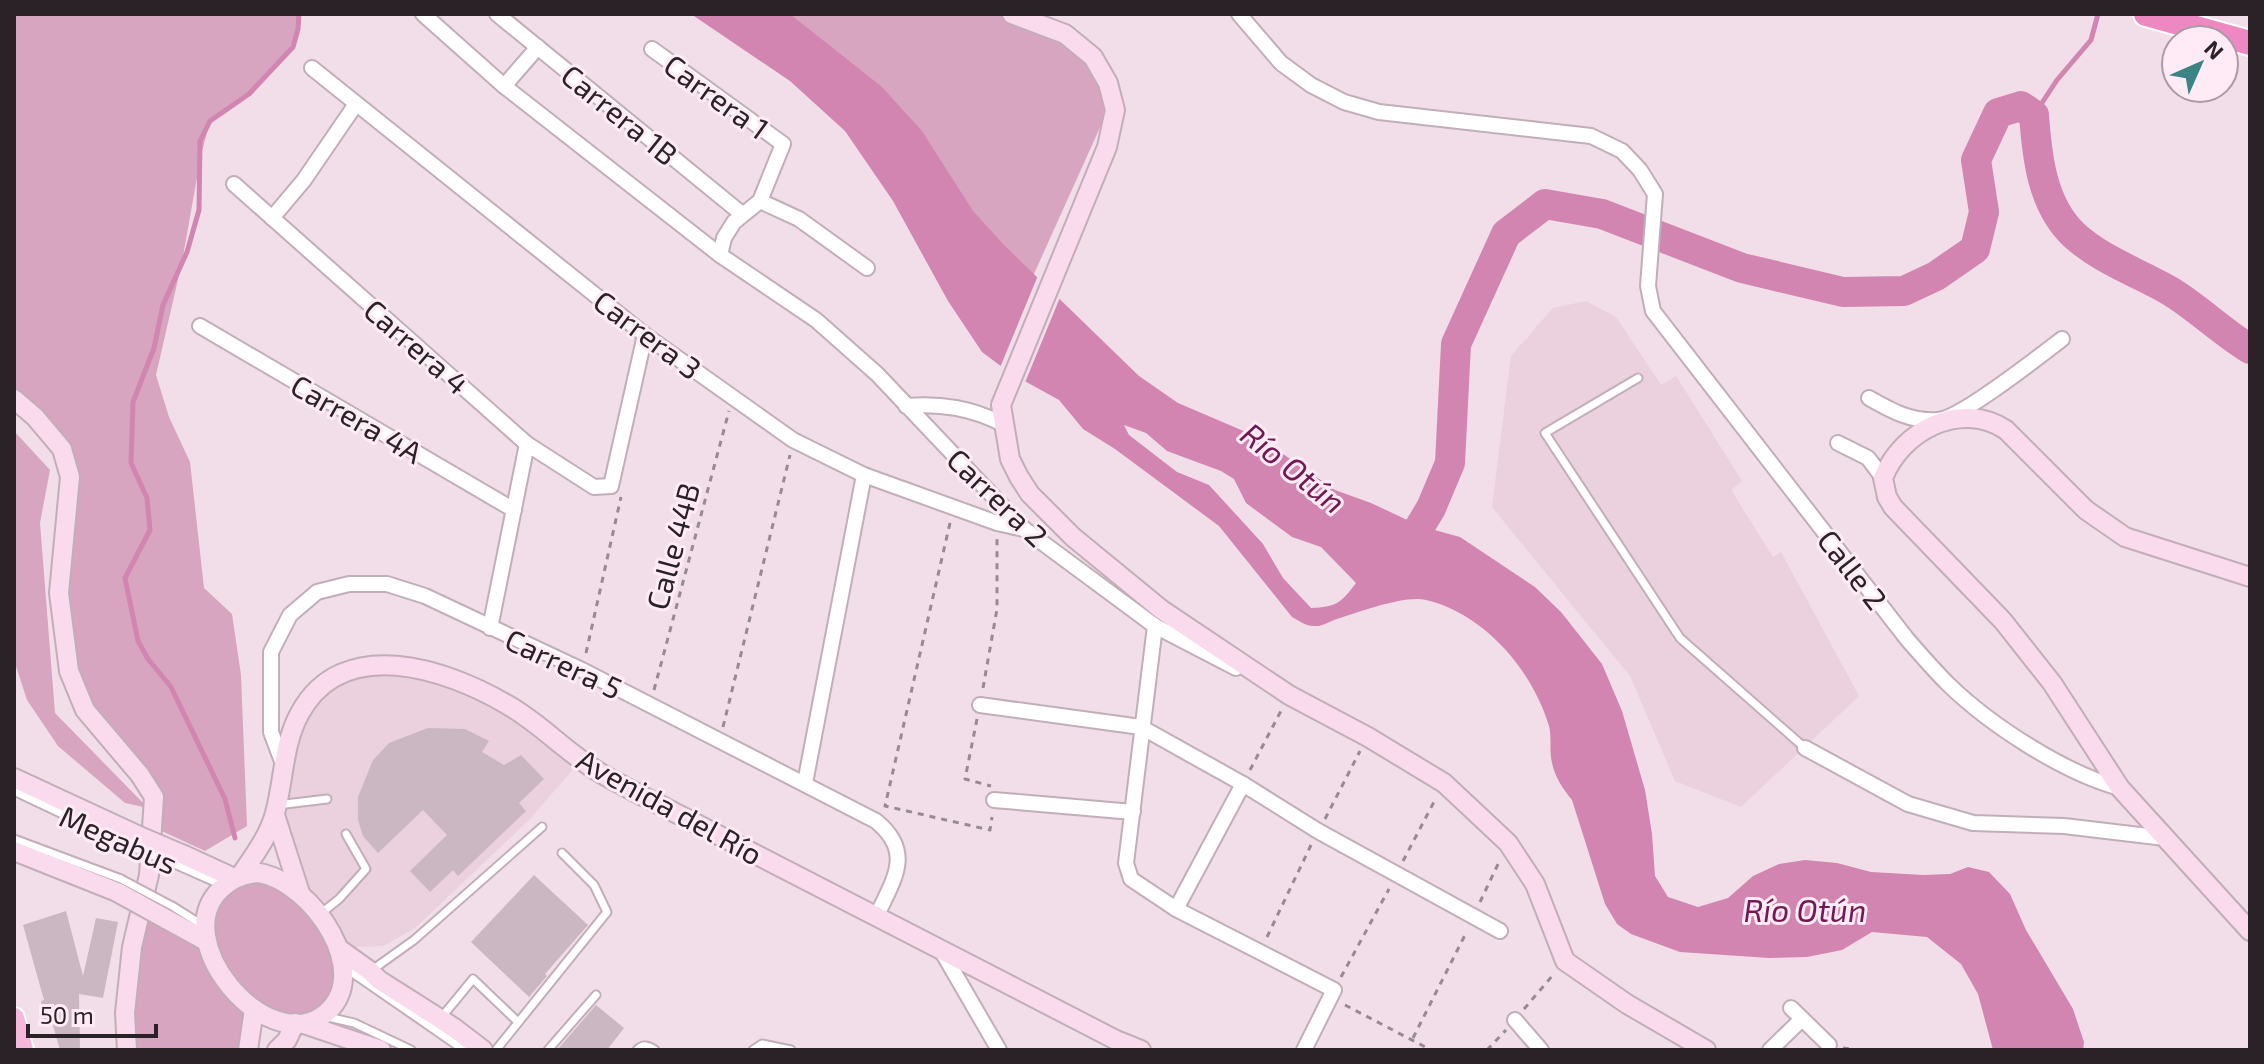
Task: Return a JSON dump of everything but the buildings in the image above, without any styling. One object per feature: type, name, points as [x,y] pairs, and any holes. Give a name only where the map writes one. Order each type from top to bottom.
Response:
[{"type":"highway","points":[[2146,14],[2247,43]]},
{"type":"main road","points":[[1012,14],[1065,34],[1093,57],[1108,83],[1115,110],[1107,147],[1002,414],[1010,459],[1030,494],[1065,529],[1162,610],[1289,695]]},
{"type":"main road","points":[[14,399],[35,417],[62,449],[70,477],[59,593],[69,671],[85,710],[140,775],[154,797],[149,875],[132,947],[125,1013],[128,1049]]},
{"type":"main road","points":[[2250,577],[2125,537],[2086,510],[2006,430],[1978,417],[1942,420],[1909,442],[1889,465],[1883,478],[1887,497],[1900,515],[2030,654],[2120,788],[2250,931]]},
{"type":"main road","name":"Avenida del Río","points":[[233,880],[256,853],[276,810],[283,765],[300,713],[327,682],[345,671],[363,666],[382,664],[423,670],[504,702],[542,727],[603,775],[1141,1050]]},
{"type":"main road","name":"Carrera 2","points":[[1289,695],[1368,737],[1444,783],[1508,843],[1535,884],[1565,961]]},
{"type":"main road","points":[[14,778],[134,841],[181,861],[233,880],[269,875],[300,893],[319,915],[340,958],[341,989],[337,999],[322,1016],[299,1024],[277,1050]]},
{"type":"main road","name":"Avenida del Río","points":[[276,810],[300,893]]},
{"type":"main road","points":[[14,851],[119,886],[205,934]]},
{"type":"main road","points":[[233,880],[210,903],[205,934],[225,979],[254,1009],[271,1019],[299,1024],[381,1050]]},
{"type":"main road","points":[[340,958],[370,971],[483,1050]]},
{"type":"main road","points":[[1565,961],[1627,1004],[1706,1050]]},
{"type":"main road","points":[[248,1050],[254,1009]]},
{"type":"main road","points":[[14,1018],[23,1050]]},
{"type":"street","name":"Carrera 2","points":[[423,14],[504,86],[720,255],[816,320],[877,374],[1024,529],[1155,626],[1289,695]]},
{"type":"street","name":"Carrera 1B","points":[[497,14],[742,214]]},
{"type":"street","name":"Calle 2","points":[[1239,14],[1281,63],[1311,85],[1344,102],[1379,112],[1591,136],[1622,151],[1640,170],[1655,194],[1648,286],[1653,311],[1907,639],[1950,686],[1989,717],[2087,778],[2120,788]]},
{"type":"street","points":[[504,86],[538,47]]},
{"type":"street","name":"Carrera 1","points":[[652,49],[783,144],[760,201]]},
{"type":"street","name":"Carrera 3","points":[[312,68],[645,335],[793,440],[864,475],[997,523],[1024,529]]},
{"type":"street","points":[[272,218],[304,180],[356,104]]},
{"type":"street","name":"Carrera 4","points":[[234,184],[527,444],[594,487],[611,486]]},
{"type":"street","points":[[720,255],[724,238],[742,214],[760,201],[799,219],[867,268]]},
{"type":"street","name":"Carrera 4A","points":[[200,326],[514,510]]},
{"type":"street","points":[[611,486],[645,335]]},
{"type":"street","points":[[1869,398],[1903,417],[1942,420],[1972,403],[2062,339]]},
{"type":"street","points":[[906,406],[949,405],[1002,414]]},
{"type":"street","points":[[1838,443],[1868,458],[1883,478]]},
{"type":"street","points":[[490,628],[527,444]]},
{"type":"street","points":[[805,783],[864,475]]},
{"type":"street","name":"Carrera 5","points":[[283,765],[271,732],[271,652],[290,615],[317,592],[349,584],[387,584],[425,596],[582,670],[876,821],[889,832],[897,845],[897,873],[877,915]]},
{"type":"street","points":[[1155,626],[1126,863],[1131,879],[1176,909],[1334,990],[1304,1050]]},
{"type":"street","points":[[980,705],[1141,727],[1243,784],[1318,831],[1500,931]]},
{"type":"street","points":[[1805,748],[1908,804],[1973,823],[2064,826],[2165,838]]},
{"type":"street","points":[[1176,909],[1243,784]]},
{"type":"street","points":[[994,800],[1133,812]]},
{"type":"street","points":[[939,947],[999,1050]]},
{"type":"street","points":[[1770,1050],[1796,1014],[1829,1045]]},
{"type":"street","points":[[1515,1020],[1541,1050]]},
{"type":"lane","points":[[1638,378],[1545,433],[1680,638],[1805,748]]},
{"type":"lane","name":"Megabus","points":[[14,791],[134,841]]},
{"type":"lane","points":[[276,810],[327,799]]},
{"type":"lane","points":[[370,971],[414,940],[542,827]]},
{"type":"lane","points":[[319,915],[339,899],[366,869],[346,834]]},
{"type":"lane","name":"Megabus","points":[[14,839],[119,886]]},
{"type":"lane","points":[[496,1050],[607,912],[594,885],[562,853]]},
{"type":"lane","points":[[340,958],[464,1050]]},
{"type":"lane","points":[[440,1020],[473,979],[518,1022]]},
{"type":"lane","points":[[548,1050],[596,995]]},
{"type":"lane","points":[[322,1016],[354,1023],[411,1050]]},
{"type":"lane","points":[[753,1050],[762,1044],[791,1050]]},
{"type":"lane","points":[[637,1050],[643,1045],[655,1050]]},
{"type":"path","name":"Calle 44B","points":[[650,705],[732,398]]},
{"type":"path","points":[[720,739],[793,440]]},
{"type":"path","points":[[582,670],[621,494],[611,486]]},
{"type":"path","points":[[954,508],[885,806],[990,830],[994,800],[991,785],[965,779],[997,609],[997,523]]},
{"type":"path","points":[[1243,784],[1289,695]]},
{"type":"path","points":[[1413,1038],[1508,843]]},
{"type":"path","points":[[1487,1050],[1565,961]]},
{"type":"path","points":[[1330,998],[1413,1038],[1431,1050]]},
{"type":"shaded area","points":[[14,14],[299,14],[296,32],[280,63],[254,89],[210,121],[156,375],[169,417],[190,462],[204,588],[232,614],[241,675],[247,826],[205,851],[153,827],[148,808],[125,803],[58,746],[27,700],[14,660],[14,431],[50,470],[40,523],[55,713],[147,807],[140,775],[91,718],[68,658],[59,593],[70,477],[35,417],[14,399]]},
{"type":"shaded area","points":[[781,14],[1012,14],[1065,34],[1108,83],[1102,123],[1020,305]]},
{"type":"shaded area","points":[[1586,301],[1616,317],[1661,385],[1676,376],[1742,481],[1731,490],[1773,557],[1781,552],[1859,696],[1741,807],[1675,781],[1630,676],[1492,507],[1511,356],[1553,308]]},
{"type":"shaded area","points":[[363,666],[452,679],[581,760],[530,819],[415,928],[383,946],[338,948],[319,915],[275,815],[300,713]]},
{"type":"shaded area","points":[[249,874],[312,905],[343,978],[313,1020],[254,1009],[248,1050],[133,1050],[128,984],[144,912],[205,941],[206,914]]},
{"type":"water","name":"Río Otún","points":[[691,14],[790,14],[882,87],[922,131],[973,211],[1139,376],[1178,403],[1260,438],[1335,490],[1420,526],[1460,537],[1535,587],[1561,612],[1602,664],[1622,711],[1645,790],[1655,876],[1668,897],[1698,907],[1728,898],[1753,876],[1779,864],[1805,860],[1837,863],[1871,872],[1950,874],[1968,867],[1989,872],[2010,894],[2026,930],[2073,1009],[2084,1042],[2083,1050],[1993,1050],[1978,994],[1961,964],[1927,937],[1872,932],[1842,950],[1807,957],[1769,958],[1680,952],[1631,934],[1617,924],[1605,904],[1572,800],[1553,768],[1549,726],[1541,705],[1518,665],[1503,647],[1468,618],[1426,600],[1394,602],[1317,626],[1292,617],[1219,526],[1083,429],[1059,400],[1010,373],[982,352],[948,301],[893,201],[845,131],[790,81]],"holes":[[[1124,425],[1146,433],[1167,451],[1234,479],[1246,503],[1292,537],[1321,547],[1356,583],[1337,603],[1311,608],[1283,578],[1263,544],[1209,485],[1177,472],[1129,435]]]},
{"type":"pier","points":[[1039,273],[1061,295],[1024,385],[999,370]]},
{"type":"waterway","points":[[235,838],[225,799],[171,687],[138,641],[125,578],[150,530],[147,498],[131,463],[133,402],[154,348],[163,305],[187,252],[199,210],[200,141],[210,121],[249,94],[293,47],[299,14]]},
{"type":"waterway","points":[[2034,115],[2057,80],[2091,40],[2098,14]]},
{"type":"waterway","points":[[1404,553],[1431,508],[1450,463],[1456,344],[1506,234],[1545,204],[1602,214],[1742,268],[1843,292],[1904,291],[1936,276],[1975,249],[1984,212],[1976,160],[1998,113],[2021,106],[2034,115],[2037,147],[2048,195],[2063,223],[2074,235],[2108,259],[2180,298],[2250,349]]}]
